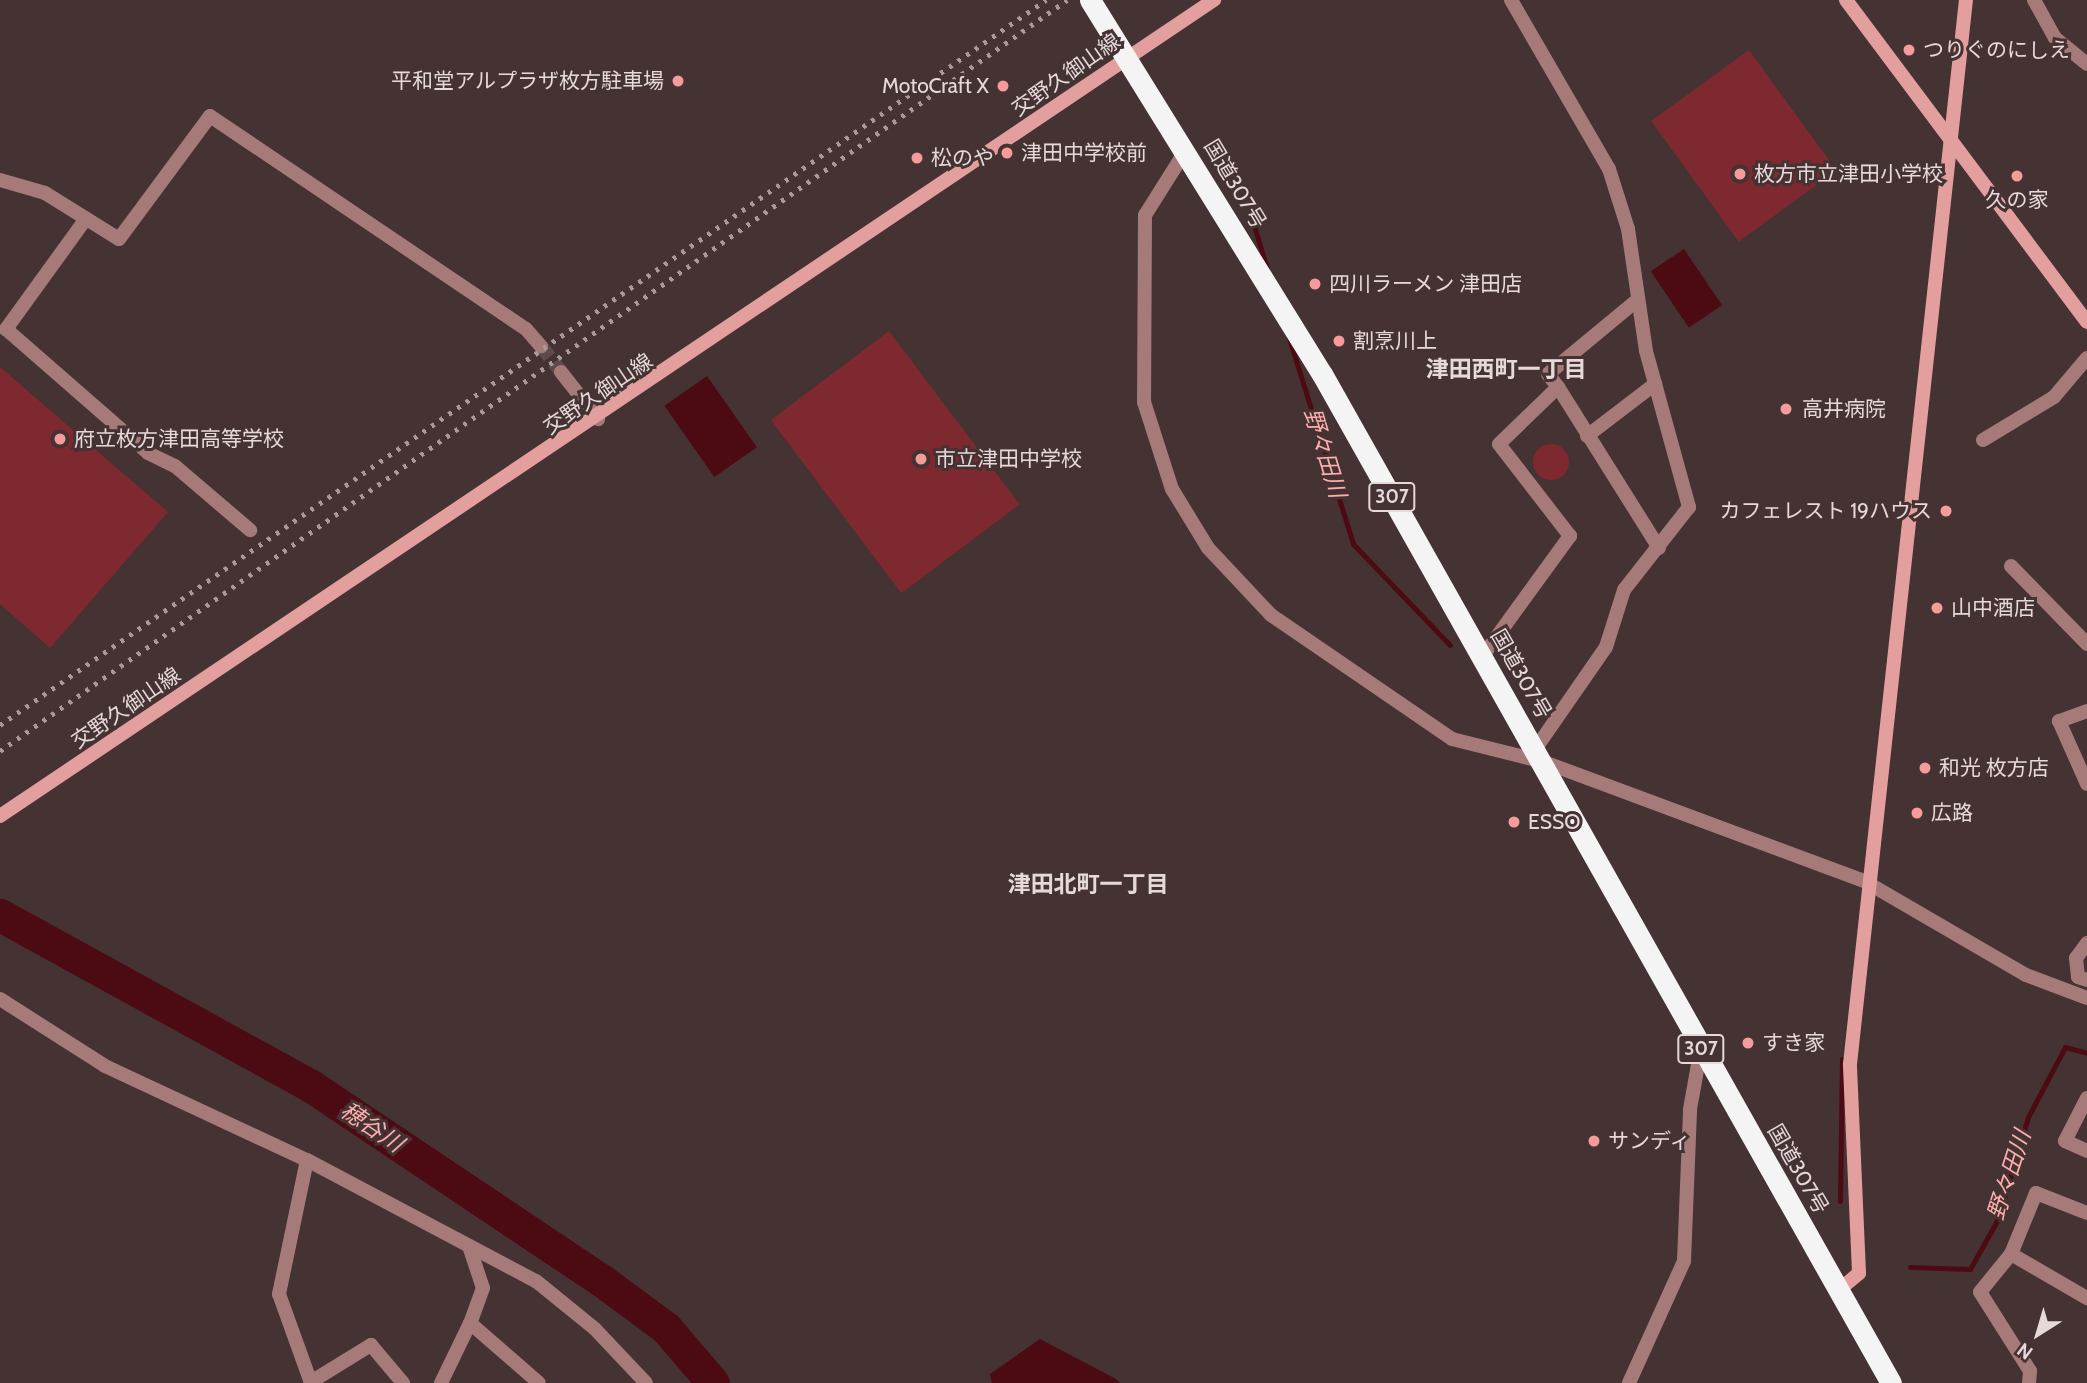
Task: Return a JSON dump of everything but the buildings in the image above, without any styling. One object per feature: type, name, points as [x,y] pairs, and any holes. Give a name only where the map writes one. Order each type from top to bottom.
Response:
[{"type":"highway","name":"国道307号","points":[[1090,0],[1123,59],[1186,150],[1294,328],[1540,755],[1701,1048],[1891,1383]]},
{"type":"street","name":"交野久御山線","points":[[0,816],[598,419],[1123,59],[1214,0]]},
{"type":"street","points":[[1511,0],[1609,169],[1628,229],[1655,384],[1689,507],[1624,590],[1606,647],[1556,718],[1540,755]]},
{"type":"street","points":[[1846,0],[1950,132],[2087,322]]},
{"type":"street","points":[[1839,1290],[1859,1273],[1850,1064],[1866,882],[1966,0]]},
{"type":"street","points":[[2034,0],[2055,38],[2087,64]]},
{"type":"street","points":[[0,180],[45,193],[119,239],[210,116],[526,329],[541,346]]},
{"type":"street","points":[[1186,150],[1145,215],[1140,280],[1144,402],[1172,489],[1208,548],[1271,615],[1452,739],[1540,755],[1866,882],[2026,975],[2087,998]]},
{"type":"street","points":[[85,220],[6,329],[148,453],[175,466],[250,530]]},
{"type":"street","points":[[1635,302],[1548,374],[1659,548]]},
{"type":"street","points":[[1983,440],[2054,397],[2087,358]]},
{"type":"street","points":[[561,372],[598,419]]},
{"type":"street","points":[[1587,436],[1655,384]]},
{"type":"street","points":[[1484,662],[1570,536],[1499,444],[1558,387]]},
{"type":"street","points":[[2011,566],[2087,644]]},
{"type":"street","points":[[2087,710],[2059,721],[2087,784]]},
{"type":"street","points":[[2087,943],[2076,958],[2078,977],[2087,980]]},
{"type":"street","points":[[0,999],[105,1066],[307,1160],[536,1281],[595,1329],[646,1383]]},
{"type":"street","points":[[1629,1383],[1684,1261],[1690,1109],[1701,1048]]},
{"type":"street","points":[[2087,1098],[2066,1141],[2087,1151]]},
{"type":"street","points":[[307,1160],[279,1294],[312,1382],[371,1345],[403,1383]]},
{"type":"street","points":[[2029,1383],[2030,1371],[1980,1292],[2011,1254],[2036,1193],[2087,1213]]},
{"type":"street","points":[[441,1383],[470,1323],[483,1288],[469,1246]]},
{"type":"street","points":[[2011,1254],[2087,1298]]},
{"type":"street","points":[[470,1323],[539,1383]]},
{"type":"shaded area","points":[[1749,50],[1837,171],[1739,242],[1651,121]]},
{"type":"shaded area","points":[[1684,249],[1722,305],[1689,328],[1651,271]]},
{"type":"shaded area","points":[[889,331],[1020,504],[901,593],[771,420]]},
{"type":"shaded area","points":[[0,367],[168,512],[50,648],[0,604]]},
{"type":"shaded area","points":[[707,376],[757,447],[714,477],[664,406]]},
{"type":"shaded area","points":[[1551,444],[1564,449],[1569,462],[1564,475],[1551,480],[1538,475],[1533,462],[1538,449]]},
{"type":"shaded area","points":[[1040,1339],[1120,1383],[992,1383],[990,1374]]},
{"type":"waterway","name":"野々田川","points":[[1255,229],[1267,269]]},
{"type":"waterway","name":"野々田川","points":[[1289,338],[1353,544],[1450,645]]},
{"type":"waterway","name":"穂谷川","points":[[0,915],[311,1086],[601,1280],[666,1328],[713,1383]]},
{"type":"waterway","name":"野々田川","points":[[1910,1267],[1970,1269],[1998,1219],[2028,1117],[2065,1047],[2087,1053]]},
{"type":"waterway","name":"野々田川","points":[[1840,1201],[1842,1059]]},
{"type":"tunnel","points":[[541,346],[561,372]]},
{"type":"railway","points":[[0,725],[1046,0]]},
{"type":"railway","points":[[0,751],[1067,0]]},
{"type":"place","name":"つりぐのにしえ","points":[[1909,50]]},
{"type":"place","name":"平和堂アルプラザ枚方駐車場","points":[[678,81]]},
{"type":"place","name":"MotoCraft X","points":[[1003,86]]},
{"type":"place","name":"津田中学校前","points":[[1007,153]]},
{"type":"place","name":"松のや","points":[[917,158]]},
{"type":"place","name":"枚方市立津田小学校","points":[[1740,174]]},
{"type":"place","name":"久の家","points":[[2017,176]]},
{"type":"place","name":"四川ラーメン 津田店","points":[[1315,284]]},
{"type":"place","name":"割烹川上","points":[[1339,341]]},
{"type":"place","name":"高井病院","points":[[1786,409]]},
{"type":"place","name":"府立枚方津田高等学校","points":[[60,439]]},
{"type":"place","name":"市立津田中学校","points":[[921,459]]},
{"type":"place","name":"カフェレスト 19ハウス","points":[[1946,511]]},
{"type":"place","name":"山中酒店","points":[[1937,608]]},
{"type":"place","name":"和光 枚方店","points":[[1925,768]]},
{"type":"place","name":"広路","points":[[1917,813]]},
{"type":"place","name":"ESSO","points":[[1514,822]]},
{"type":"place","name":"すき家","points":[[1748,1043]]},
{"type":"place","name":"サンディ","points":[[1594,1141]]},
{"type":"district","name":"津田西町一丁目","points":[[1506,369]]},
{"type":"district","name":"津田北町一丁目","points":[[1088,884]]}]
